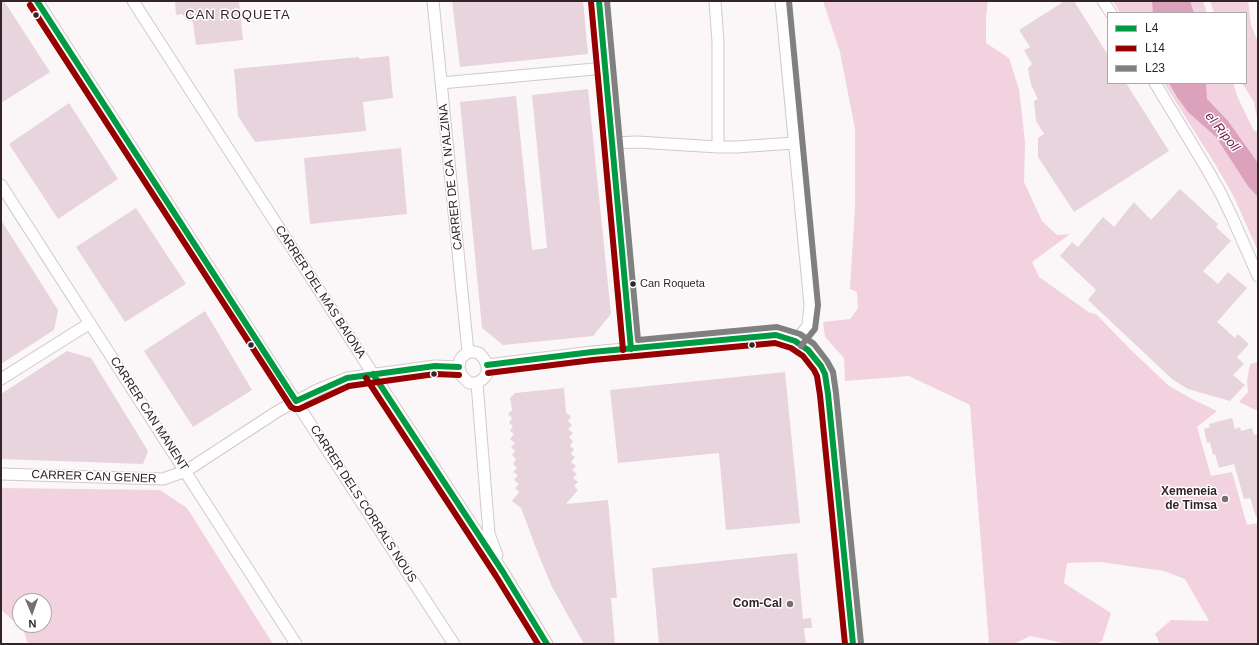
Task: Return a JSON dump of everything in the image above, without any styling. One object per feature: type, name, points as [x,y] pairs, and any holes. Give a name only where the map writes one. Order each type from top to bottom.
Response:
[{"type":"street","name":"CARRER DELS CORRALS NOUS","points":[[37,1],[454,644]]},
{"type":"street","name":"CARRER DEL MAS BAIONA","points":[[133,1],[373,374],[503,572],[547,644]]},
{"type":"street","name":"CARRER DE CA N'ALZINA","points":[[433,1],[468,352]]},
{"type":"street","points":[[599,1],[631,349]]},
{"type":"street","points":[[715,1],[718,42],[718,147]]},
{"type":"street","points":[[781,1],[810,305],[808,326],[795,341]]},
{"type":"street","points":[[1103,1],[1110,12]]},
{"type":"street","points":[[441,83],[605,68]]},
{"type":"street","points":[[1156,84],[1221,194],[1258,276]]},
{"type":"street","points":[[612,143],[637,142],[718,147],[794,143]]},
{"type":"street","name":"CARRER CAN MANENT","points":[[1,185],[296,644]]},
{"type":"street","points":[[1,379],[90,323]]},
{"type":"street","points":[[487,365],[776,335],[795,341],[808,350],[821,366],[825,374],[853,644]]},
{"type":"street","points":[[468,352],[479,353],[487,365],[486,374],[483,379],[477,383],[469,383],[460,376],[460,360],[468,352]]},
{"type":"street","name":"CARRER CAN GENER","points":[[1,474],[163,479],[186,471],[278,410],[347,378],[435,366],[459,368]]},
{"type":"street","points":[[477,383],[489,534],[503,572]]},
{"type":"shaded area","points":[[823,1],[988,1],[986,17],[986,43],[1009,58],[1019,89],[1025,142],[1024,182],[1042,221],[1057,235],[1070,234],[1032,262],[1039,277],[1090,313],[1096,314],[1169,386],[1217,411],[1197,427],[1211,476],[1232,472],[1247,525],[1258,523],[1258,644],[1160,644],[1155,634],[1171,620],[1209,621],[1185,579],[1164,571],[1100,562],[1067,563],[1064,583],[1111,613],[1102,641],[1095,644],[1068,644],[1030,636],[1014,644],[989,644],[970,405],[909,376],[845,381],[844,358],[825,337],[823,322],[850,319],[858,308],[857,292],[850,289],[855,206],[855,129],[840,52]]},
{"type":"shaded area","points":[[1113,1],[1203,1],[1207,12],[1119,12]]},
{"type":"shaded area","points":[[1210,1],[1248,1],[1251,25],[1258,42],[1258,123],[1254,102],[1243,84],[1247,84],[1247,12],[1214,12]]},
{"type":"shaded area","points":[[1165,84],[1233,84],[1238,98],[1254,131],[1258,131],[1258,251],[1234,197]]},
{"type":"shaded area","points":[[1258,362],[1258,411],[1239,402],[1248,392],[1247,381],[1250,364]]},
{"type":"shaded area","points":[[1,488],[160,490],[187,508],[273,644],[28,644],[24,633],[52,633],[52,593],[12,593],[12,620],[1,610]]},
{"type":"water","points":[[1152,1],[1190,1],[1194,12],[1153,12]]},
{"type":"water","name":"el Ripoll","points":[[1170,84],[1206,84],[1207,99],[1228,121],[1258,163],[1258,197],[1248,186],[1216,137],[1188,112]]},
{"type":"building","points":[[1,1],[4,1],[50,72],[1,103]]},
{"type":"building","points":[[175,1],[239,1],[243,40],[196,45],[193,22],[187,20],[182,14],[176,15]]},
{"type":"building","points":[[452,1],[583,1],[588,54],[460,67]]},
{"type":"building","points":[[1065,1],[1074,1],[1107,53],[1107,84],[1127,84],[1169,151],[1074,212],[1038,157],[1038,138],[1044,134],[1036,121],[1034,101],[1038,99],[1031,85],[1028,68],[1032,64],[1024,50],[1030,47],[1019,30]]},
{"type":"building","points":[[389,56],[393,98],[363,102],[366,131],[255,142],[238,116],[234,69],[359,57],[359,59]]},
{"type":"building","points":[[588,89],[611,314],[593,336],[503,345],[482,328],[460,102],[516,96],[532,250],[547,248],[532,95]]},
{"type":"building","points":[[69,103],[118,179],[58,219],[9,144]]},
{"type":"building","points":[[401,148],[407,214],[310,224],[304,158]]},
{"type":"building","points":[[1180,189],[1218,224],[1216,227],[1231,241],[1203,271],[1218,284],[1228,272],[1247,288],[1217,322],[1235,338],[1238,334],[1249,344],[1237,357],[1244,364],[1233,375],[1245,385],[1230,401],[1188,389],[1172,379],[1088,300],[1096,290],[1060,256],[1072,242],[1078,247],[1103,217],[1114,227],[1134,202],[1151,220]]},
{"type":"building","points":[[136,208],[186,284],[125,322],[76,247]]},
{"type":"building","points":[[1,220],[58,310],[54,330],[1,364]]},
{"type":"building","points":[[205,311],[252,390],[193,427],[144,351]]},
{"type":"building","points":[[67,351],[91,358],[148,451],[143,464],[1,459],[1,394]]},
{"type":"building","points":[[785,372],[800,523],[726,530],[719,453],[618,463],[610,390]]},
{"type":"building","points":[[564,388],[566,413],[571,416],[568,421],[572,425],[568,429],[573,433],[569,437],[573,441],[570,446],[574,449],[571,454],[575,457],[571,462],[576,466],[572,470],[577,474],[573,478],[578,482],[574,486],[578,490],[566,504],[608,500],[617,598],[611,598],[615,644],[584,644],[552,587],[521,508],[512,501],[519,492],[515,488],[519,484],[514,480],[518,475],[513,472],[517,468],[513,464],[516,459],[512,455],[515,451],[511,447],[515,443],[510,439],[514,434],[510,431],[513,426],[509,423],[512,418],[508,414],[512,410],[510,398],[515,393]]},
{"type":"building","points":[[1232,418],[1235,429],[1240,427],[1241,431],[1252,428],[1254,435],[1258,434],[1258,517],[1256,517],[1250,498],[1244,499],[1234,464],[1219,468],[1215,454],[1213,455],[1210,442],[1207,443],[1204,429],[1210,427],[1209,424]]},
{"type":"building","points":[[797,553],[803,619],[811,618],[812,628],[804,628],[806,644],[659,644],[652,568]]},
{"type":"transit line","name":"L4","points":[[37,1],[296,401]]},
{"type":"transit line","name":"L4","points":[[599,1],[631,349]]},
{"type":"transit line","name":"L23","points":[[607,1],[638,340],[777,327],[800,334],[814,344],[827,361],[833,372],[836,393],[861,643]]},
{"type":"transit line","name":"L23","points":[[789,1],[818,305],[815,329],[801,346]]},
{"type":"transit line","name":"L14","points":[[591,2],[623,350]]},
{"type":"transit line","name":"L14","points":[[30,5],[291,407],[299,409],[349,386],[435,374],[459,375]]},
{"type":"transit line","name":"L4","points":[[487,365],[592,352],[776,335],[795,341],[808,350],[821,366],[825,374],[853,644]]},
{"type":"transit line","name":"L14","points":[[488,373],[593,360],[775,343],[791,348],[803,356],[817,376],[820,395],[845,644]]},
{"type":"transit line","name":"L4","points":[[296,401],[347,378],[435,366],[459,367]]},
{"type":"transit line","name":"L4","points":[[373,374],[503,572],[547,644]]},
{"type":"transit line","name":"L14","points":[[366,378],[496,576],[538,644]]},
{"type":"place","name":"Can Roqueta","points":[[633,284]]},
{"type":"place","name":"Xemeneia de Timsa","points":[[1225,499]]},
{"type":"place","name":"Com-Cal","points":[[790,604]]},
{"type":"district","name":"CAN ROQUETA","points":[[238,15]]}]
